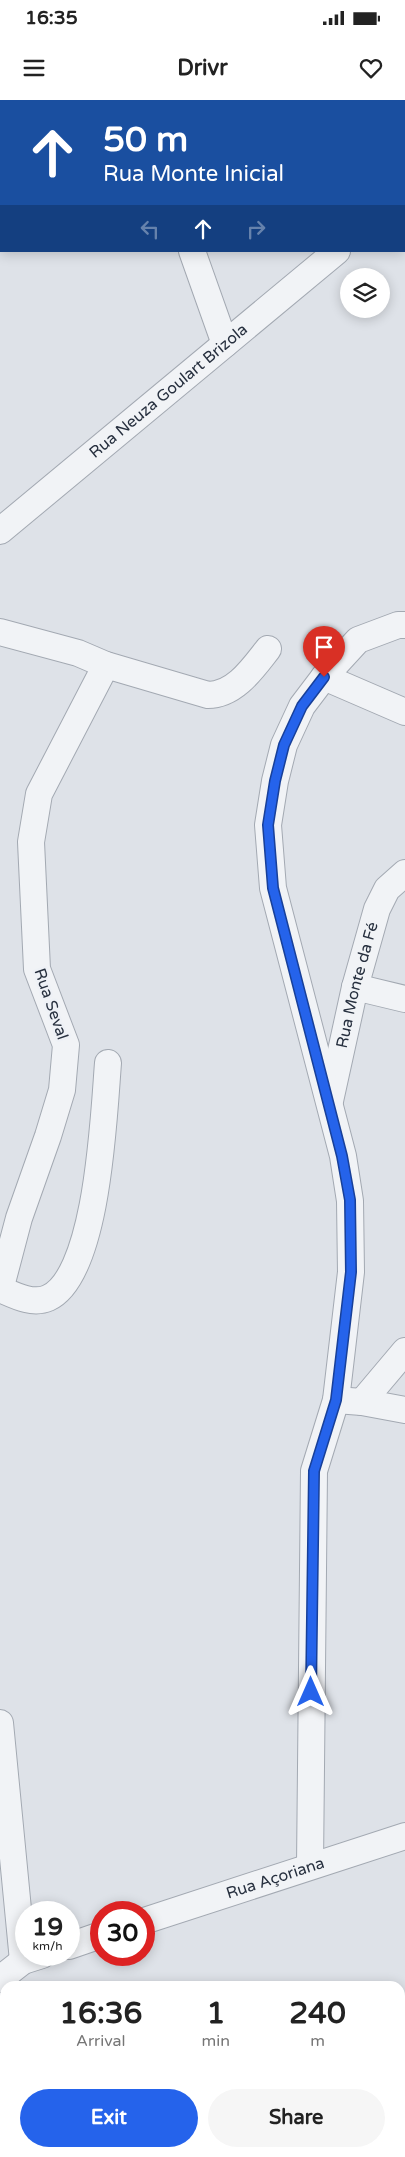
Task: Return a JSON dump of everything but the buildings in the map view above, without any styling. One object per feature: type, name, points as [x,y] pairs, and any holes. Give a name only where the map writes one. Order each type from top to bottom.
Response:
[{"type":"street","points":[[192,252],[225,344]]},
{"type":"street","name":"Rua Neuza Goulart Brizola","points":[[0,530],[336,252]]},
{"type":"street","points":[[310,1866],[314,1471],[336,1400],[351,1272],[350,1210],[342,1156],[273,888],[268,825],[275,781],[284,745],[302,706],[324,677],[358,640],[398,625],[405,625]]},
{"type":"street","points":[[0,632],[78,653],[106,665],[208,695],[216,695],[231,688],[252,669],[268,649]]},
{"type":"street","name":"Rua Seval","points":[[0,1290],[19,1218],[62,1090],[66,1045],[36,969],[31,842],[39,794],[106,665]]},
{"type":"street","points":[[324,677],[405,712]]},
{"type":"street","name":"Rua Monte da Fé","points":[[329,1108],[355,987],[377,909],[387,889],[405,873]]},
{"type":"street","points":[[355,987],[405,999]]},
{"type":"street","points":[[0,1290],[22,1298],[39,1300],[49,1298],[70,1276],[82,1251],[101,1161],[108,1063]]},
{"type":"street","points":[[362,1402],[405,1351]]},
{"type":"street","points":[[336,1400],[362,1402],[405,1410]]},
{"type":"street","points":[[0,1723],[24,1901]]},
{"type":"street","name":"Rua Açoriana","points":[[155,1917],[405,1836]]},
{"type":"street","points":[[0,1978],[19,1966]]},
{"type":"route","points":[[311,1692],[314,1471],[336,1400],[346,1327],[351,1272],[350,1200],[342,1156],[273,888],[268,825],[275,781],[284,745],[302,706],[324,677]]}]
